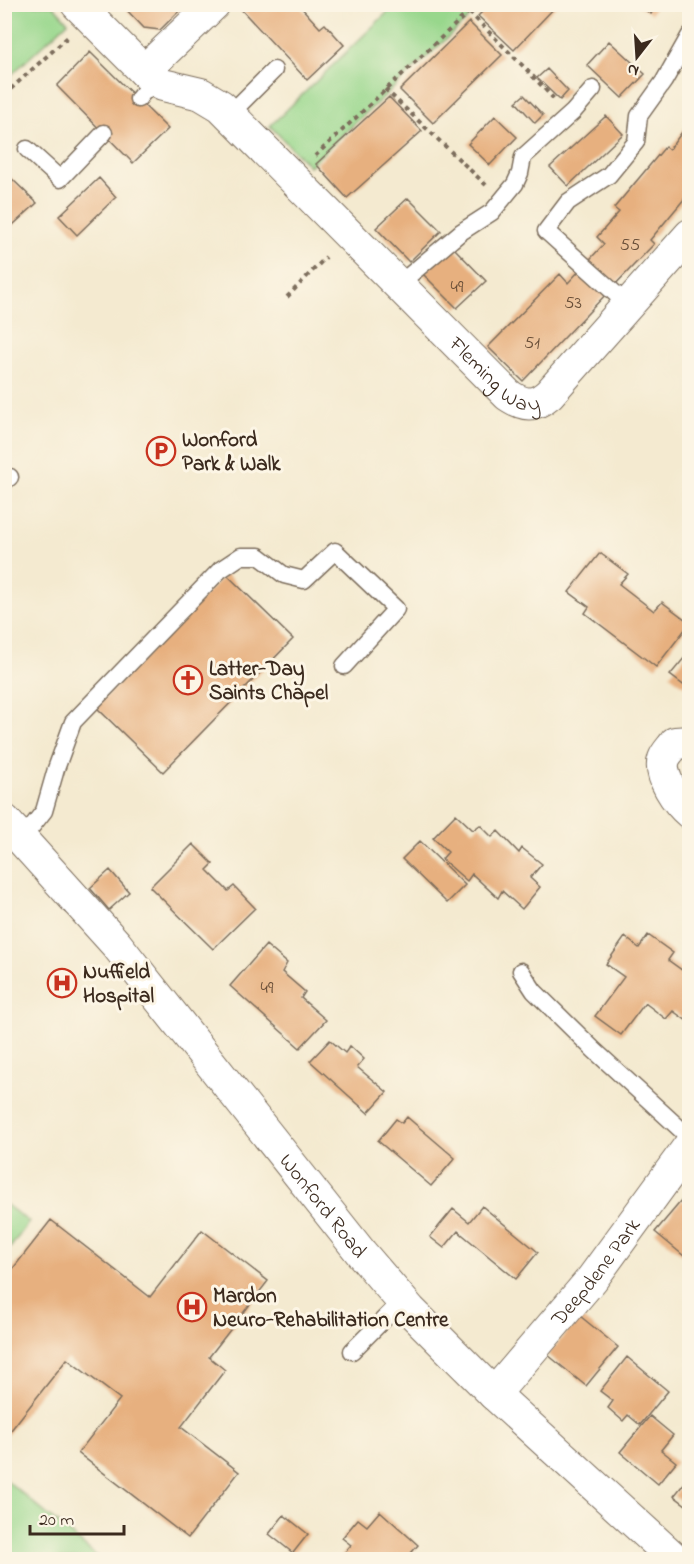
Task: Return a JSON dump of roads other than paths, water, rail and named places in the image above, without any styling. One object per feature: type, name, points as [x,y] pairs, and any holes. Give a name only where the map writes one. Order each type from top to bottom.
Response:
[{"type":"street","points":[[145,84],[214,4]]},
{"type":"street","name":"Fleming Way","points":[[83,11],[145,84],[163,85],[201,94],[220,106],[508,395],[519,403],[529,405],[539,403],[549,394],[690,235]]},
{"type":"street","points":[[690,742],[675,743],[664,760],[665,776],[677,802],[690,813]]},
{"type":"street","name":"Wonford Road","points":[[13,829],[117,944],[402,1301],[494,1394],[676,1560]]},
{"type":"street","name":"Deepdene Park","points":[[494,1394],[592,1279],[690,1145]]},
{"type":"lane","points":[[628,305],[546,231],[568,202],[609,175],[636,142],[639,116],[664,81],[690,35]]},
{"type":"lane","points":[[229,115],[274,70]]},
{"type":"lane","points":[[398,285],[462,232],[492,212],[515,184],[523,157],[569,116],[593,89]]},
{"type":"lane","points":[[27,149],[60,179],[104,133]]},
{"type":"lane","points":[[13,829],[44,812],[73,722],[220,570],[241,556],[258,556],[284,575],[304,579],[335,551],[396,609],[344,666]]},
{"type":"lane","points":[[521,971],[534,991],[579,1036],[690,1138]]},
{"type":"lane","points":[[352,1351],[402,1301]]},
{"type":"place","name":"Wonford Park & Walk","points":[[161,451]]},
{"type":"place","name":"Latter-Day Saints Chapel","points":[[188,680]]},
{"type":"place","name":"Nuffield Hospital","points":[[62,983]]},
{"type":"place","name":"Mardon Neuro-Rehabilitation Centre","points":[[192,1307]]}]
